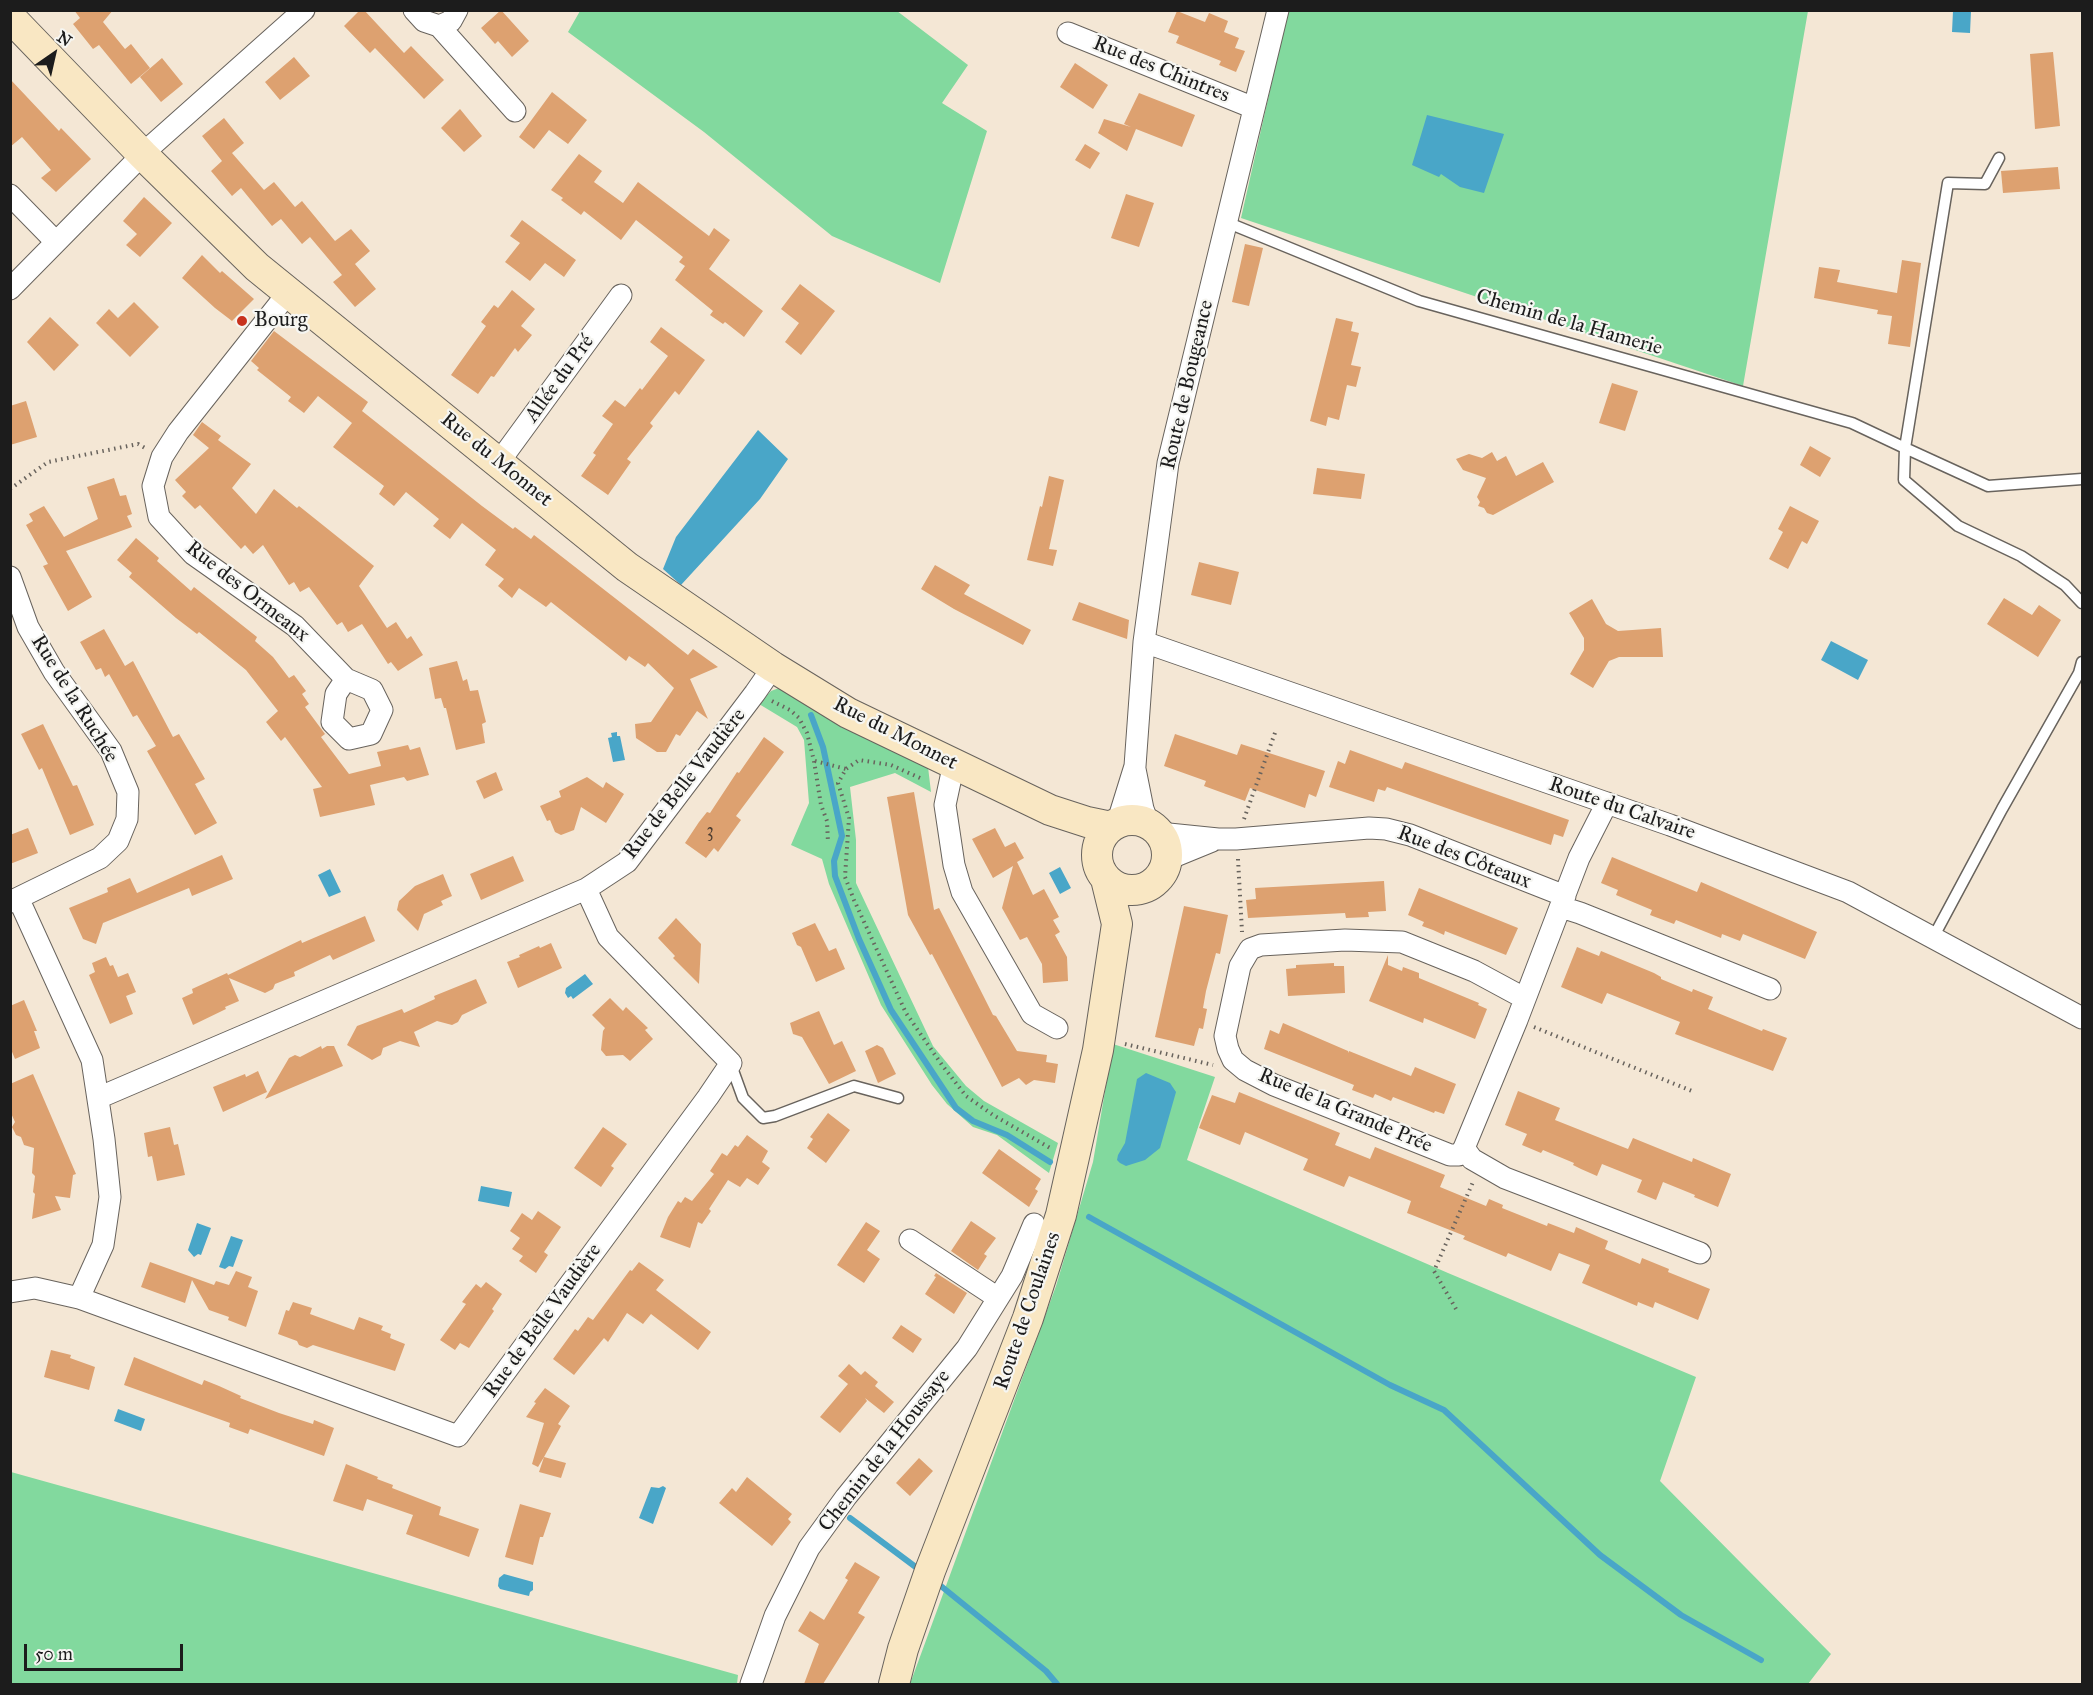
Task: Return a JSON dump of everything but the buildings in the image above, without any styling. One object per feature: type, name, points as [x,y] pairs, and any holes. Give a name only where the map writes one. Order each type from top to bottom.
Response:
[{"type":"street","points":[[10,290],[143,154],[304,10]]},
{"type":"street","points":[[414,10],[424,21],[439,26],[515,111]]},
{"type":"street","points":[[439,26],[451,21],[457,10]]},
{"type":"street","name":"Route de Bougeance","points":[[1159,839],[1143,809],[1135,766],[1143,642],[1168,463],[1278,10]]},
{"type":"street","name":"Rue du Monnet","points":[[10,17],[257,267],[627,567],[772,667],[953,778],[1086,822],[1114,826]]},
{"type":"street","name":"Rue des Chintres","points":[[1068,33],[1254,108]]},
{"type":"street","points":[[10,195],[56,242]]},
{"type":"street","name":"Rue des Ormeaux","points":[[288,293],[178,432],[162,457],[153,486],[159,517],[193,554],[295,626],[346,679]]},
{"type":"street","name":"Allée du Pré","points":[[499,462],[621,295]]},
{"type":"street","name":"Rue de la Ruchée","points":[[10,577],[28,627],[54,672],[111,751],[128,792],[127,819],[118,841],[100,858],[15,901]]},
{"type":"street","name":"Route du Calvaire","points":[[1143,642],[1607,803],[1848,892],[1934,936],[2082,1018]]},
{"type":"street","name":"Rue de Belle Vaudière","points":[[98,1098],[586,889],[627,862],[755,693],[772,667]]},
{"type":"street","name":"Route de Bougeance","points":[[1114,826],[1135,766]]},
{"type":"street","points":[[953,778],[945,805],[954,865],[962,892],[1032,1014],[1057,1028]]},
{"type":"street","name":"Rue de la Grande Prée","points":[[1524,998],[1474,971],[1402,942],[1345,940],[1262,945],[1250,949],[1240,966],[1225,1036],[1233,1060],[1245,1070],[1274,1085],[1450,1155],[1459,1155],[1464,1148],[1517,1020],[1579,858],[1607,803]]},
{"type":"street","name":"Rue du Monnet","points":[[1050,810],[1101,868]]},
{"type":"street","points":[[1133,820],[1159,839],[1165,870],[1158,880],[1143,889],[1126,890],[1115,886],[1101,868],[1098,846],[1103,836],[1114,826],[1133,820]]},
{"type":"street","name":"Rue des Côteaux","points":[[1159,839],[1218,839],[1386,829],[1410,835],[1563,902],[1580,913],[1770,989]]},
{"type":"street","name":"Route de Coulaines","points":[[894,1684],[903,1649],[930,1571],[1028,1318],[1061,1215],[1098,1050],[1117,924],[1101,868]]},
{"type":"street","points":[[586,889],[608,937],[731,1063]]},
{"type":"street","name":"Route de Coulaines","points":[[1117,924],[1143,889]]},
{"type":"street","points":[[15,901],[92,1060],[110,1197],[103,1245],[79,1298]]},
{"type":"street","name":"Rue de Belle Vaudière","points":[[10,1292],[35,1288],[79,1298],[458,1436],[731,1063]]},
{"type":"street","name":"Rue de la Grande Prée","points":[[1464,1148],[1472,1159],[1505,1178],[1700,1253]]},
{"type":"street","name":"Chemin de la Houssaye","points":[[752,1684],[775,1616],[809,1548],[846,1497],[967,1348],[1012,1276],[1034,1224]]},
{"type":"street","points":[[910,1240],[998,1298]]},
{"type":"lane","points":[[2000,158],[1985,184],[1948,183],[1905,448],[1904,480],[1958,526],[2021,556],[2065,585],[2082,603]]},
{"type":"lane","name":"Chemin de la Hamerie","points":[[1226,222],[1419,301],[1852,423],[1988,486],[2082,479]]},
{"type":"lane","points":[[1934,936],[2079,673],[2082,662]]},
{"type":"lane","points":[[731,1063],[743,1098],[763,1119],[854,1086],[898,1098]]},
{"type":"path","points":[[10,489],[48,462],[138,444],[162,457]]},
{"type":"path","points":[[755,693],[790,710],[799,718],[807,733],[821,805],[827,821],[828,843]]},
{"type":"path","points":[[953,778],[859,760],[846,770],[838,783],[849,818],[845,877],[906,1013],[966,1096],[993,1115],[1059,1153]]},
{"type":"path","points":[[814,761],[846,770]]},
{"type":"path","points":[[1517,1020],[1692,1091]]},
{"type":"path","points":[[1121,1043],[1211,1065],[1233,1060]]},
{"type":"path","points":[[1456,1309],[1434,1271],[1474,1179],[1485,1167]]},
{"type":"green space","points":[[580,11],[897,11],[968,65],[942,103],[987,131],[940,283],[832,236],[704,132],[568,32]]},
{"type":"green space","points":[[1288,11],[1808,11],[1743,386],[1241,218]]},
{"type":"green space","points":[[787,685],[928,767],[931,792],[895,773],[850,787],[856,840],[856,883],[933,1046],[966,1086],[984,1101],[1058,1143],[1049,1173],[997,1135],[973,1127],[947,1104],[932,1085],[881,1005],[829,884],[822,859],[791,845],[809,803],[804,740],[797,727],[759,704],[771,691]]},
{"type":"green space","points":[[1113,1044],[1215,1077],[1187,1160],[1696,1377],[1660,1481],[1831,1654],[1808,1684],[910,1684],[1056,1286],[1093,1162]]},
{"type":"green space","points":[[11,1472],[738,1675],[737,1684],[11,1684]]},
{"type":"water","points":[[1953,11],[1971,11],[1970,33],[1952,32]]},
{"type":"water","points":[[1427,115],[1504,134],[1484,193],[1460,187],[1441,174],[1439,177],[1412,165]]},
{"type":"water","points":[[758,430],[788,459],[760,499],[681,585],[663,569],[676,537]]},
{"type":"water","points":[[1831,641],[1868,660],[1858,680],[1821,660]]},
{"type":"water","points":[[617,732],[625,760],[613,762],[608,738],[612,737],[611,733]]},
{"type":"water","points":[[1060,867],[1071,888],[1060,894],[1049,873]]},
{"type":"water","points":[[330,869],[341,892],[329,897],[318,875]]},
{"type":"water","points":[[585,974],[593,984],[573,999],[571,996],[568,998],[565,993],[566,988]]},
{"type":"water","points":[[1146,1073],[1170,1083],[1176,1092],[1160,1148],[1145,1160],[1126,1166],[1117,1160],[1118,1155],[1125,1143],[1137,1079]]},
{"type":"water","points":[[481,1186],[512,1192],[509,1207],[478,1201]]},
{"type":"water","points":[[197,1223],[211,1228],[201,1255],[194,1257],[188,1250]]},
{"type":"water","points":[[231,1236],[243,1240],[233,1267],[229,1266],[225,1269],[219,1267]]},
{"type":"water","points":[[118,1409],[145,1419],[141,1431],[114,1421]]},
{"type":"water","points":[[651,1487],[666,1488],[653,1524],[639,1518]]},
{"type":"water","points":[[504,1574],[533,1582],[533,1590],[529,1596],[500,1589],[499,1578]]},
{"type":"waterway","points":[[811,715],[823,747],[842,836],[834,861],[835,876],[859,939],[891,1010],[956,1108],[973,1121],[1007,1135],[1050,1162]]},
{"type":"waterway","points":[[1089,1217],[1390,1385],[1444,1410],[1600,1555],[1681,1615],[1761,1660]]},
{"type":"waterway","points":[[850,1518],[921,1571]]},
{"type":"waterway","points":[[936,1582],[1046,1671],[1057,1684]]},
{"type":"place","name":"Bourg","points":[[242,321]]}]
